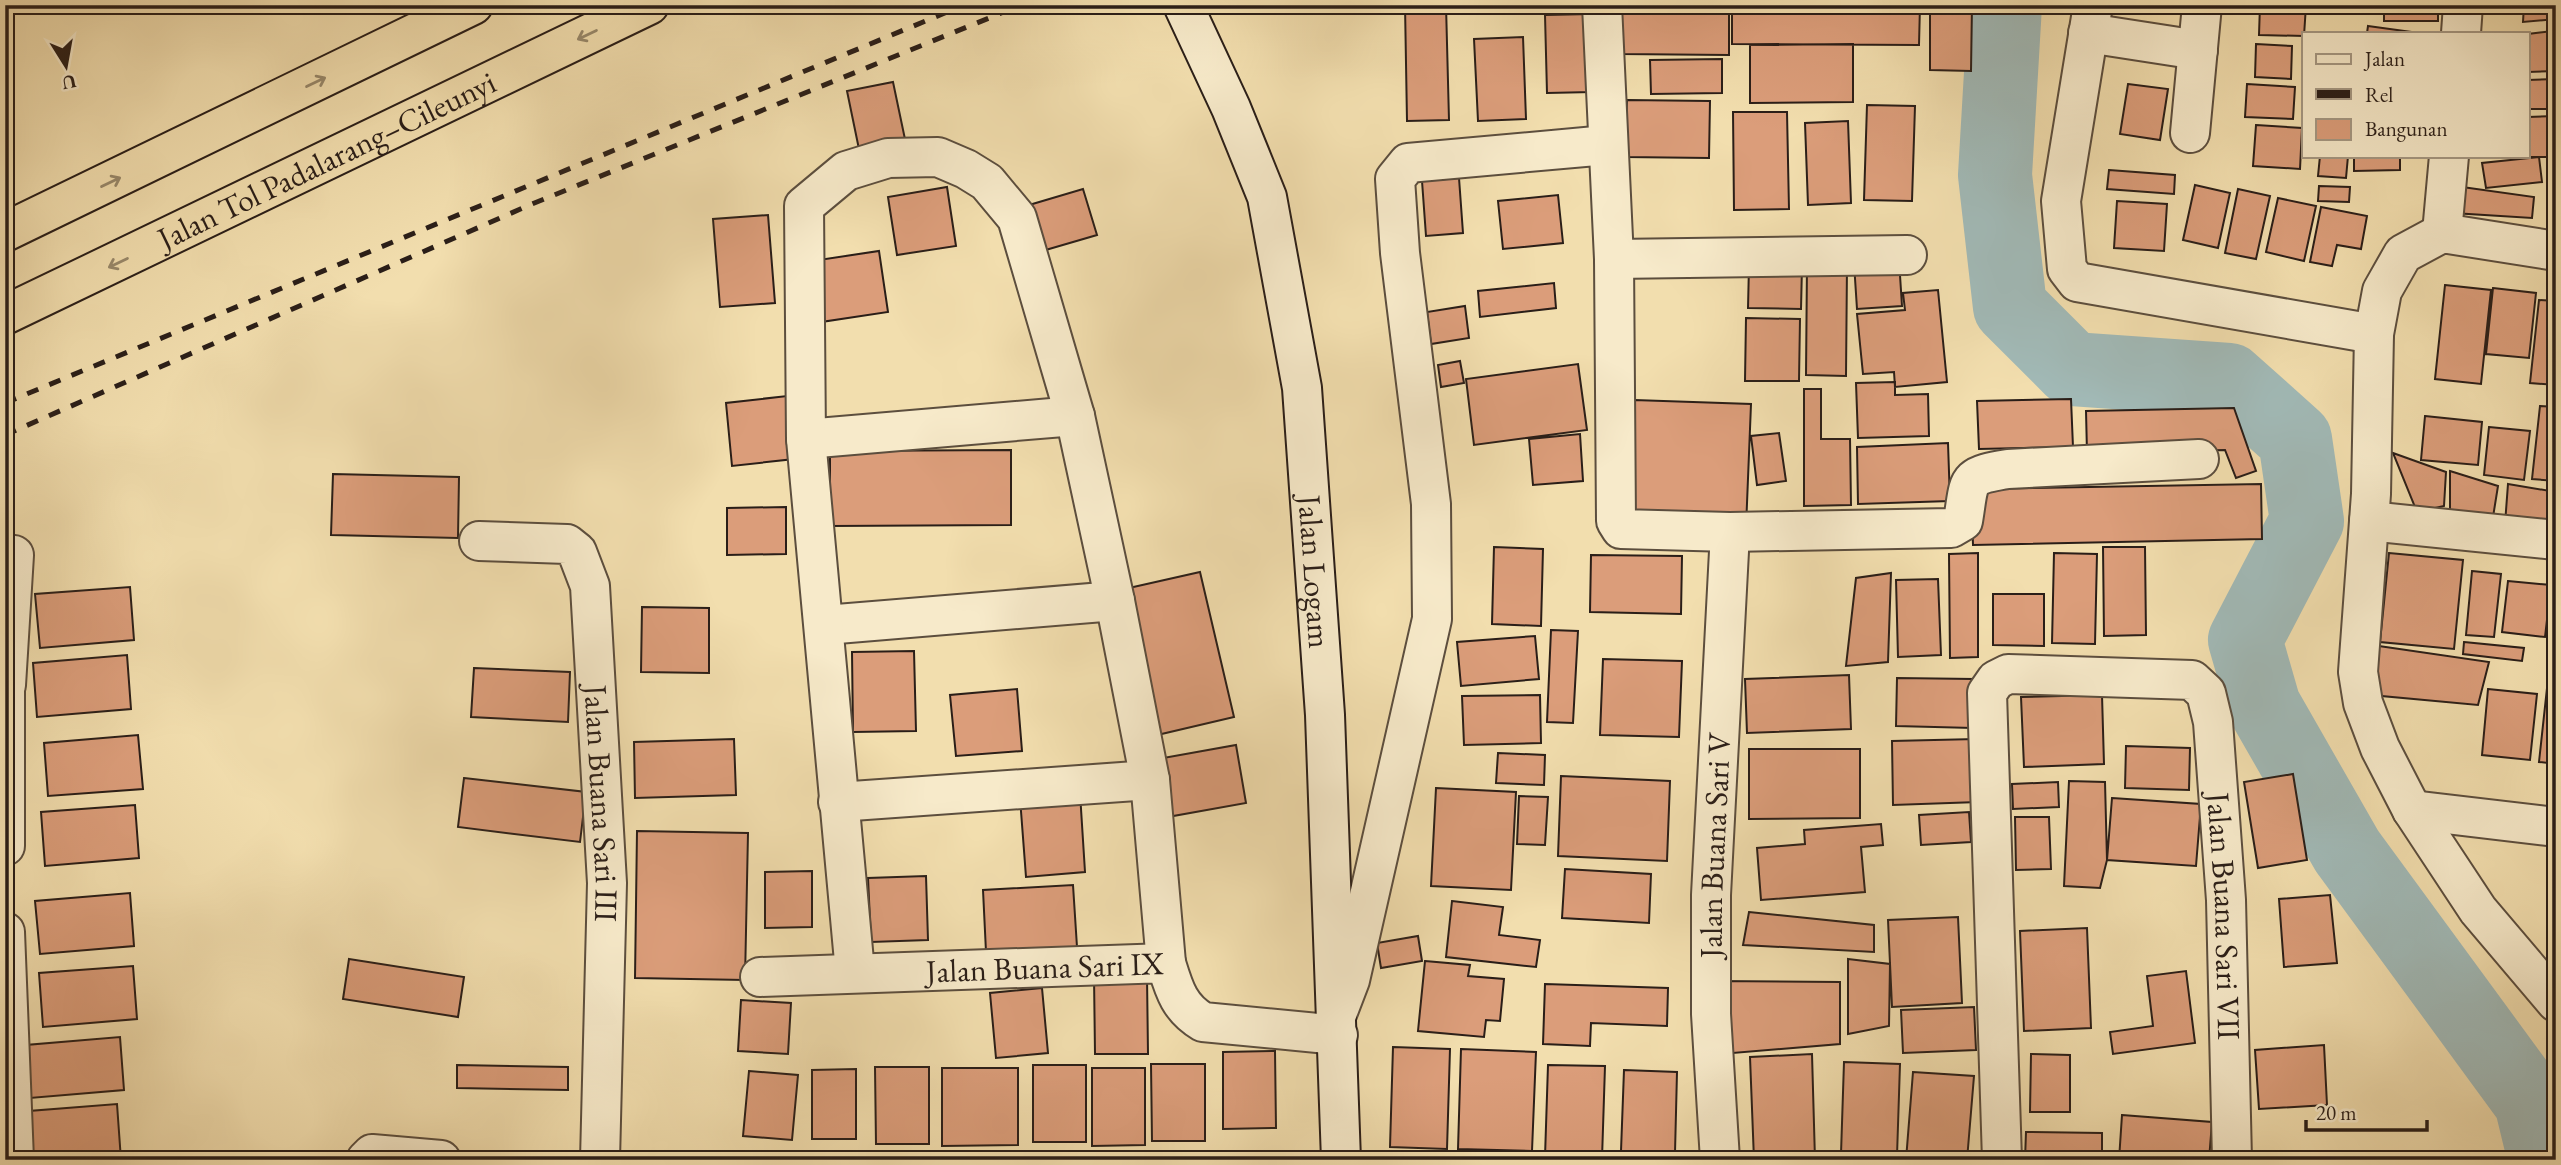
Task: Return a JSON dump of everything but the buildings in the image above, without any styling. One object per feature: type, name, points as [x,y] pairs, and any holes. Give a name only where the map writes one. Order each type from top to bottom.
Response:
[{"type":"highway","points":[[5,232],[473,5]]},
{"type":"highway","name":"Jalan Tol Padalarang–Cileunyi","points":[[5,316],[649,5]]},
{"type":"street","name":"Jalan Logam","points":[[1183,5],[1231,108],[1267,197],[1302,388],[1325,715],[1341,1160]]},
{"type":"street","points":[[1602,5],[1614,260],[1616,521],[1621,529],[1730,532],[1951,528],[1963,521],[1970,481],[1978,474],[2008,468],[2199,460]]},
{"type":"street","points":[[2190,133],[2202,5]]},
{"type":"street","points":[[2461,32],[2463,5]]},
{"type":"street","points":[[2198,50],[2091,19],[2061,201],[2067,269],[2070,276],[2077,282],[2145,296],[2374,334]]},
{"type":"street","points":[[1337,1025],[1350,980],[1433,620],[1431,503],[1400,253],[1395,179],[1408,163],[1607,145]]},
{"type":"street","points":[[855,972],[806,439],[804,206],[846,171],[888,158],[937,157],[966,169],[987,182],[1017,218],[1074,416],[1115,601],[1150,780],[1166,963]]},
{"type":"street","points":[[2442,233],[2449,158]]},
{"type":"street","points":[[2556,251],[2442,233],[2403,254],[2382,291],[2374,334],[2369,522],[2358,672],[2363,703],[2380,748],[2412,810],[2478,910],[2556,1002]]},
{"type":"street","points":[[1614,260],[1908,255]]},
{"type":"street","points":[[806,439],[1074,416]]},
{"type":"street","points":[[2369,522],[2556,540]]},
{"type":"street","name":"Jalan Buana Sari V","points":[[1720,1160],[1711,1014],[1711,895],[1730,532]]},
{"type":"street","name":"Jalan Buana Sari III","points":[[479,541],[567,544],[577,552],[590,586],[607,883],[600,1160]]},
{"type":"street","points":[[5,846],[6,685],[14,555]]},
{"type":"street","points":[[825,625],[1115,601]]},
{"type":"street","name":"Jalan Buana Sari VII","points":[[2002,1160],[1987,693],[1996,680],[2008,674],[2192,680],[2206,693],[2213,722],[2225,900],[2232,1160]]},
{"type":"street","points":[[838,802],[1150,780]]},
{"type":"street","points":[[2412,810],[2556,827]]},
{"type":"street","points":[[5,932],[11,1147]]},
{"type":"street","name":"Jalan Buana Sari IX","points":[[760,977],[1166,963],[1174,990],[1186,1011],[1203,1022],[1337,1025]]},
{"type":"street","points":[[366,1160],[372,1154],[441,1160]]},
{"type":"waterway","points":[[2005,5],[1995,175],[2010,307],[2072,369],[2229,380],[2295,439],[2307,521],[2245,640],[2264,706],[2347,851],[2531,1102],[2545,1160]]},
{"type":"railway","points":[[5,403],[964,5]]},
{"type":"railway","points":[[5,435],[532,204],[1021,5]]}]
